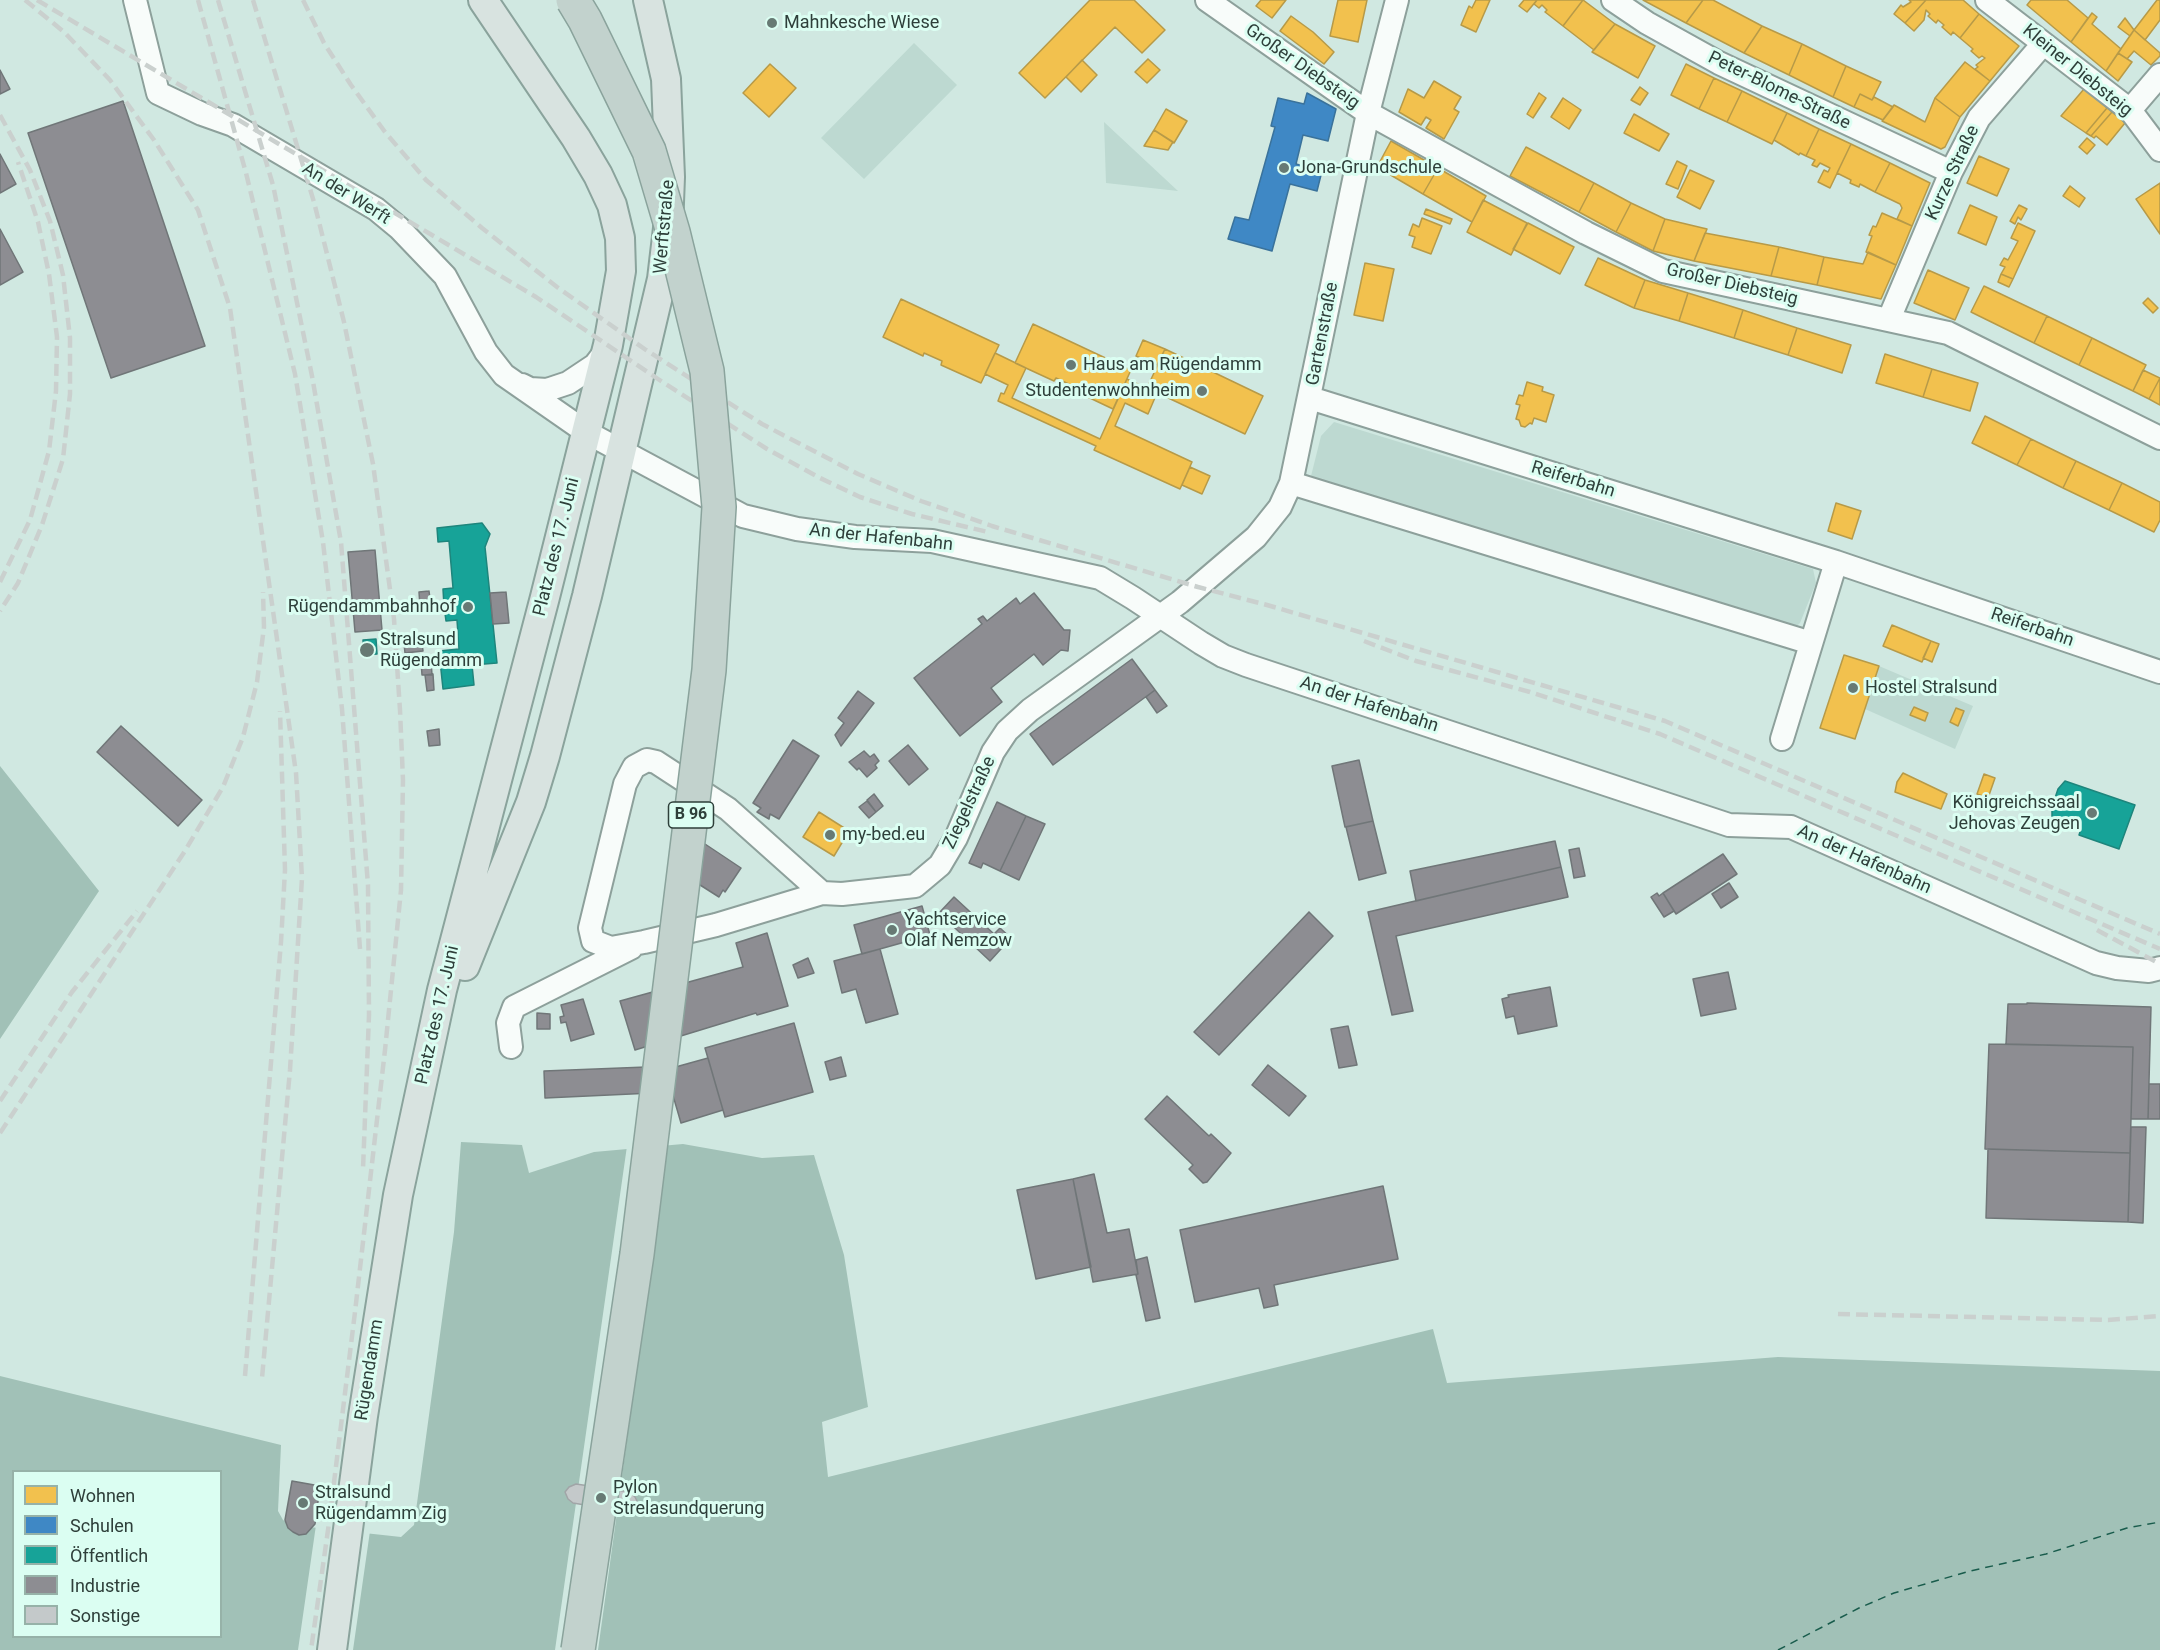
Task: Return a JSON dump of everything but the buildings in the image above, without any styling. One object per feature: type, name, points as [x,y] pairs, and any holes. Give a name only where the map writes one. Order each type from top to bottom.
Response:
[{"type":"highway","name":"B 96","points":[[573,0],[649,151],[673,232],[707,371],[719,507],[708,682],[637,1254],[578,1650]]},
{"type":"main road","points":[[483,0],[576,138],[598,175],[612,205],[620,238],[621,271],[612,326],[586,432]]},
{"type":"main road","name":"Werftstraße","points":[[621,452],[662,279],[668,228],[670,177],[666,80],[648,0]]},
{"type":"main road","name":"Platz des 17. Juni","points":[[421,1093],[442,990],[586,432]]},
{"type":"main road","name":"Platz des 17. Juni","points":[[421,1093],[472,943],[531,802],[587,596],[621,452]]},
{"type":"main road","name":"Rügendamm","points":[[332,1650],[363,1416],[398,1195],[421,1093]]},
{"type":"street","name":"An der Werft","points":[[135,0],[158,93],[202,114],[233,125],[376,209],[399,228],[445,276],[486,352],[504,375],[586,432]]},
{"type":"street","name":"Großer Diebsteig","points":[[1207,0],[1368,113],[1586,233],[1662,270],[1948,333],[2160,438]]},
{"type":"street","name":"Gartenstraße","points":[[1160,615],[1198,587],[1256,537],[1280,507],[1292,483],[1368,113],[1397,0]]},
{"type":"street","name":"Peter-Blome-Straße","points":[[1614,0],[1647,23],[1719,63],[1951,172]]},
{"type":"street","name":"Kleiner Diebsteig","points":[[1987,0],[2130,110],[2160,150]]},
{"type":"street","name":"Kurze Straße","points":[[1889,319],[1951,172],[1979,117],[2043,44]]},
{"type":"street","points":[[2130,110],[2160,75]]},
{"type":"street","points":[[504,375],[530,389],[548,390],[583,375],[595,366],[606,352]]},
{"type":"street","name":"Reiferbahn","points":[[1310,398],[1836,562],[2160,672]]},
{"type":"street","name":"An der Hafenbahn","points":[[586,432],[743,516],[797,529],[855,537],[932,541],[1100,578],[1223,656],[1245,665],[1729,825],[1791,827],[2096,963],[2150,972],[2160,968]]},
{"type":"street","points":[[1292,483],[1811,644]]},
{"type":"street","points":[[1782,739],[1836,562]]},
{"type":"street","name":"Ziegelstraße","points":[[822,893],[728,809],[656,762],[647,760],[634,767],[625,784],[590,928],[593,941],[610,948],[716,925],[822,893],[852,893],[915,886],[929,877],[940,865],[956,838],[993,752],[1007,731],[1030,710],[1160,615]]},
{"type":"street","name":"Ziegelstraße","points":[[511,1047],[508,1023],[514,1007],[644,942]]},
{"type":"shaded area","points":[[914,43],[957,85],[864,179],[821,138]]},
{"type":"shaded area","points":[[1104,122],[1178,191],[1106,183]]},
{"type":"shaded area","points":[[1334,422],[1813,569],[1816,583],[1800,623],[1792,630],[1310,480],[1321,436]]},
{"type":"shaded area","points":[[1879,666],[1973,706],[1955,749],[1865,709]]},
{"type":"shaded area","points":[[0,766],[99,891],[0,1039]]},
{"type":"shaded area","points":[[461,1142],[522,1145],[529,1173],[594,1152],[683,1144],[762,1158],[814,1155],[844,1255],[868,1407],[822,1422],[828,1477],[1433,1329],[1447,1383],[1778,1357],[2160,1371],[2160,1650],[0,1650],[0,1376],[281,1445],[278,1511],[283,1520],[291,1525],[401,1537],[414,1525],[454,1232]]},
{"type":"pier","points":[[668,1143],[598,1650],[555,1650],[627,1146]]},
{"type":"pier","points":[[316,1525],[370,1531],[353,1650],[298,1650]]},
{"type":"ferry route","points":[[1778,1650],[1859,1608],[1894,1593],[1970,1571],[2046,1554],[2127,1528],[2160,1522]]},
{"type":"railway","points":[[25,0],[64,32],[110,80],[154,140],[198,210],[230,308],[296,773],[302,878],[290,1070],[262,1378]]},
{"type":"railway","points":[[37,0],[536,297],[767,449],[860,497],[912,514],[988,532]]},
{"type":"railway","points":[[198,0],[246,173],[295,374],[323,542],[342,709],[360,949]]},
{"type":"railway","points":[[218,0],[273,185],[312,376],[341,542],[368,885],[369,1015],[363,1169]]},
{"type":"railway","points":[[253,0],[314,202],[344,322],[373,464],[394,619],[403,780],[401,890],[385,1050],[329,1523],[311,1650]]},
{"type":"railway","points":[[303,0],[324,43],[385,132],[426,180],[482,228],[557,287],[646,350],[762,424],[858,474],[921,501],[992,526],[1665,721],[2160,934]]},
{"type":"railway","points":[[0,115],[30,170],[50,221],[63,275],[70,338],[70,394],[63,459],[42,525],[18,583],[0,611]]},
{"type":"railway","points":[[0,582],[30,520],[49,451],[56,391],[57,337],[49,274],[38,222],[18,162]]},
{"type":"railway","points":[[0,1133],[183,854],[223,787],[243,737],[257,682],[264,627],[263,592]]},
{"type":"railway","points":[[1364,641],[1416,661],[1530,692],[1660,734],[2160,949]]},
{"type":"railway","points":[[245,1376],[285,870],[280,711]]},
{"type":"railway","points":[[0,1101],[72,992],[137,911]]},
{"type":"railway","points":[[2097,930],[2160,964]]},
{"type":"railway","points":[[1838,1314],[2108,1320],[2160,1316]]},
{"type":"place","name":"Mahnkesche Wiese","points":[[772,23]]},
{"type":"place","name":"Jona-Grundschule","points":[[1284,168]]},
{"type":"place","name":"Haus am Rügendamm","points":[[1071,365]]},
{"type":"place","name":"Studentenwohnheim","points":[[1202,391]]},
{"type":"place","name":"Rügendammbahnhof","points":[[468,607]]},
{"type":"place","name":"Stralsund Rügendamm","points":[[367,650]]},
{"type":"place","name":"Hostel Stralsund","points":[[1853,688]]},
{"type":"place","name":"Königreichssaal Jehovas Zeugen","points":[[2092,813]]},
{"type":"place","name":"my-bed.eu","points":[[830,835]]},
{"type":"place","name":"Yachtservice Olaf Nemzow","points":[[892,930]]},
{"type":"place","name":"Pylon Strelasundquerung","points":[[601,1498]]},
{"type":"place","name":"Stralsund Rügendamm Zig","points":[[303,1503]]}]
